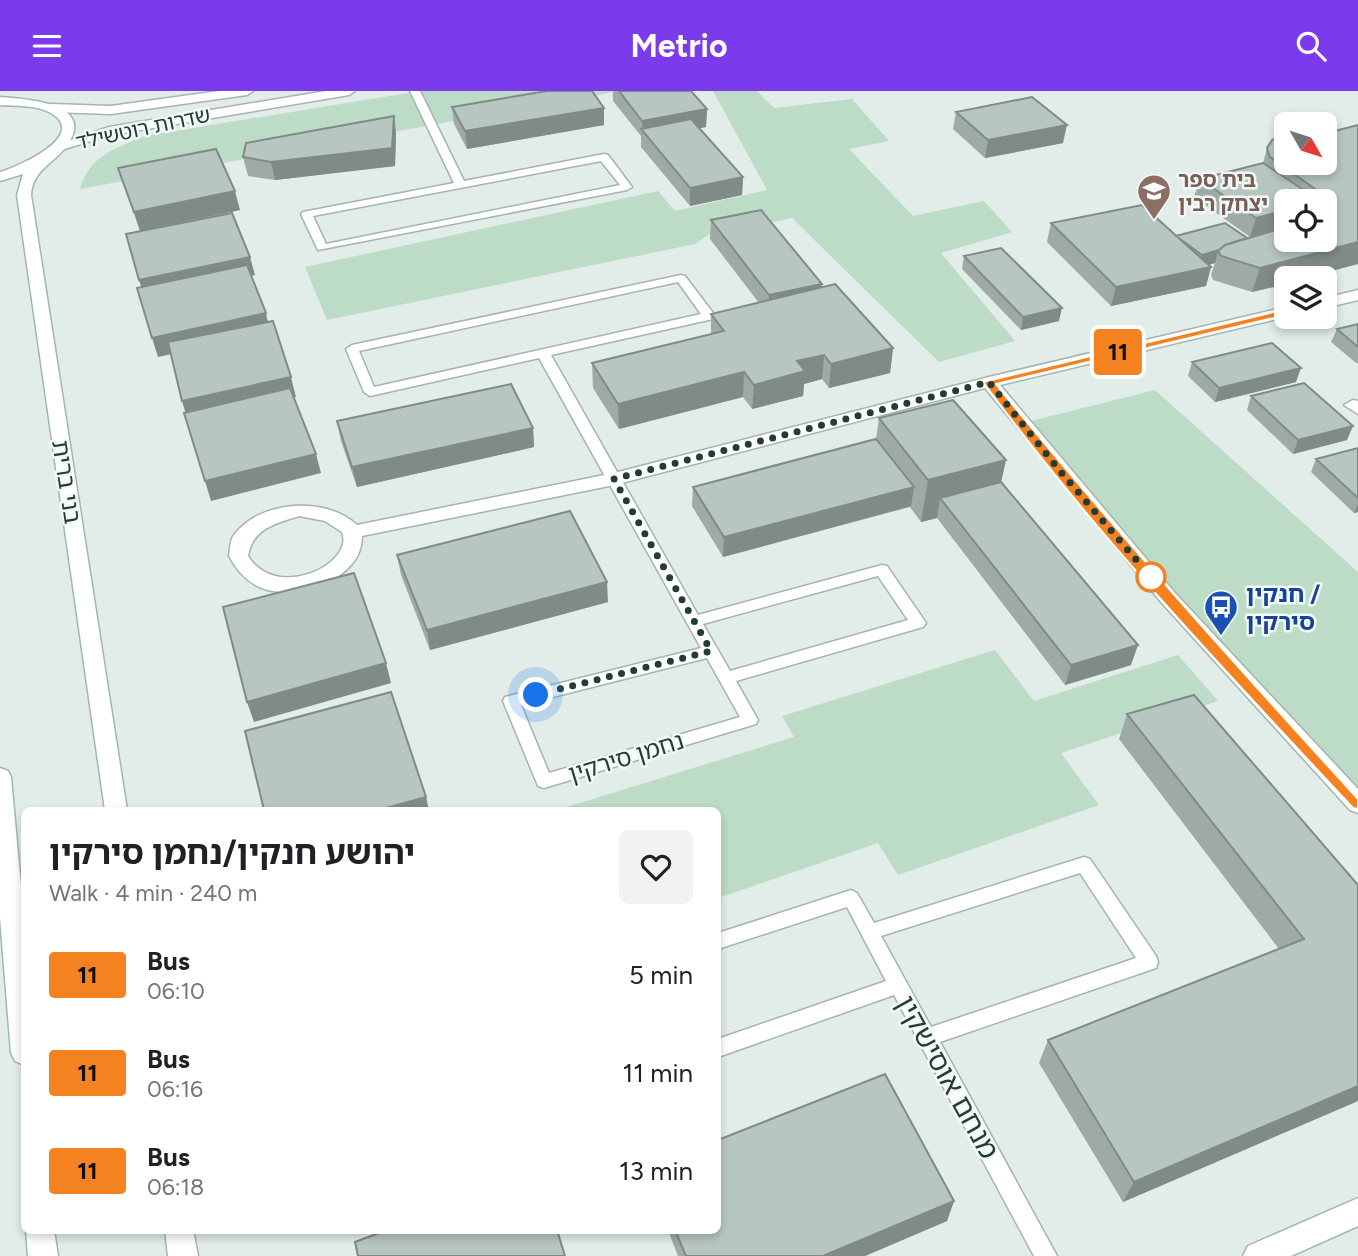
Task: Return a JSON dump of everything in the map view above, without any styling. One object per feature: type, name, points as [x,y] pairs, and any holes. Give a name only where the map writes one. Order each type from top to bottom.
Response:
[{"type":"street","points":[[20,91],[35,103]]},
{"type":"street","name":"שדרות רוטשילד","points":[[35,103],[51,108],[111,110],[247,91]]},
{"type":"street","name":"שדרות רוטשילד","points":[[61,146],[109,131],[349,91]]},
{"type":"street","points":[[0,101],[35,103]]},
{"type":"street","points":[[0,177],[43,161],[61,146],[68,135],[69,125],[63,115],[51,108]]},
{"type":"street","name":"בני ברית","points":[[43,161],[32,170],[24,184],[24,195],[116,807]]},
{"type":"street","points":[[1337,300],[1358,295]]},
{"type":"street","points":[[351,532],[614,479],[989,382],[1274,315]]},
{"type":"street","points":[[989,382],[1060,471],[1224,661],[1358,804]]},
{"type":"street","points":[[298,510],[332,514],[344,522],[351,532],[352,544],[347,556],[336,568],[302,583],[264,582],[250,576],[241,566],[238,554],[241,542],[250,530],[280,513],[298,510]]},
{"type":"street","points":[[0,777],[21,1018]]},
{"type":"street","points":[[1258,1256],[1358,1212]]},
{"type":"street","points":[[40,1234],[43,1256]]},
{"type":"street","points":[[180,1234],[183,1256]]},
{"type":"lane","points":[[415,91],[460,184]]},
{"type":"lane","points":[[604,157],[627,187],[322,248],[307,213],[460,184],[604,157]]},
{"type":"lane","points":[[681,278],[709,316],[544,353],[370,392],[352,349],[681,278]]},
{"type":"lane","name":"נחמן סירקין","points":[[544,353],[750,720],[544,782],[511,701],[711,651]]},
{"type":"lane","points":[[694,621],[882,570],[918,623],[726,678]]},
{"type":"lane","points":[[870,932],[1084,865],[1149,962],[926,1037]]},
{"type":"lane","name":"מנחם אוסישקין","points":[[721,940],[851,898],[1046,1256]]},
{"type":"lane","points":[[721,1047],[898,985]]},
{"type":"green space","points":[[420,91],[619,91],[80,189],[84,177],[97,161],[113,150],[145,136]]},
{"type":"green space","points":[[713,91],[757,91],[774,108],[852,99],[889,141],[849,149],[913,216],[984,201],[1012,232],[941,253],[1015,341],[939,362],[792,218],[708,235],[695,244],[327,320],[305,267],[658,191],[675,211],[767,190]]},
{"type":"green space","points":[[1155,390],[1358,572],[1358,798],[1019,424]]},
{"type":"green space","points":[[995,650],[1034,701],[1178,655],[1218,701],[1061,753],[1099,805],[898,875],[878,843],[721,897],[721,807],[567,807],[794,737],[782,716]]},
{"type":"building","points":[[547,91],[592,91],[604,108],[465,131],[452,107]]},
{"type":"building","points":[[619,91],[691,91],[707,109],[642,121]]},
{"type":"building","points":[[1032,97],[1067,125],[988,140],[956,112]]},
{"type":"building","points":[[394,116],[392,148],[271,162],[243,157],[246,143]]},
{"type":"building","points":[[691,119],[743,177],[690,188],[641,129]]},
{"type":"building","points":[[1358,125],[1358,242],[1337,248],[1337,189],[1315,189],[1295,175],[1337,175],[1337,130]]},
{"type":"building","points":[[1274,139],[1274,160],[1267,148]]},
{"type":"building","points":[[216,149],[235,191],[134,212],[118,168]]},
{"type":"building","points":[[1263,163],[1274,170],[1274,175],[1281,175],[1302,189],[1274,189],[1274,213],[1256,218],[1200,179]]},
{"type":"building","points":[[1142,205],[1211,267],[1116,287],[1051,223]]},
{"type":"building","points":[[761,210],[822,284],[769,295],[711,220]]},
{"type":"building","points":[[232,213],[250,257],[139,280],[126,234]]},
{"type":"building","points":[[1225,223],[1247,238],[1202,255],[1176,236]]},
{"type":"building","points":[[1274,231],[1274,252],[1320,252],[1260,268],[1221,256],[1218,251],[1225,245]]},
{"type":"building","points":[[1001,248],[1062,308],[1023,317],[964,256]]},
{"type":"building","points":[[247,265],[266,313],[152,338],[137,288]]},
{"type":"building","points":[[835,284],[893,348],[831,364],[824,355],[797,361],[805,371],[754,385],[744,372],[618,404],[592,363],[724,331],[711,314]]},
{"type":"building","points":[[273,321],[291,377],[182,401],[168,342]]},
{"type":"building","points":[[1358,324],[1358,347],[1337,329]]},
{"type":"building","points":[[1272,343],[1301,368],[1219,388],[1192,362]]},
{"type":"building","points":[[1304,383],[1353,426],[1298,440],[1251,396]]},
{"type":"building","points":[[511,384],[533,428],[352,467],[337,421]]},
{"type":"building","points":[[290,388],[316,454],[205,481],[184,413]]},
{"type":"building","points":[[953,400],[1006,460],[928,480],[879,418]]},
{"type":"building","points":[[876,439],[914,487],[724,537],[693,487]]},
{"type":"building","points":[[1358,448],[1358,498],[1316,459]]},
{"type":"building","points":[[1001,482],[1138,645],[1071,665],[940,498]]},
{"type":"building","points":[[570,511],[607,582],[427,630],[397,555]]},
{"type":"building","points":[[354,573],[386,663],[247,702],[223,607]]},
{"type":"building","points":[[391,692],[426,797],[390,807],[263,807],[245,731]]},
{"type":"building","points":[[1194,695],[1358,885],[1358,1086],[1134,1182],[1048,1040],[1304,939],[1127,714]]},
{"type":"building","points":[[885,1074],[954,1201],[823,1256],[686,1256],[677,1234],[721,1234],[721,1139]]},
{"type":"building","points":[[376,1234],[558,1234],[565,1256],[358,1256],[355,1242]]},
{"type":"bus line","name":"11","points":[[1274,315],[989,382],[1060,471],[1224,661],[1358,804]]},
{"type":"place","name":"בית ספר יצחק רבין","points":[[1154,221]]},
{"type":"place","name":"חנקין / סירקין","points":[[1221,637]]},
{"type":"route","points":[[536,695],[711,651],[614,479],[989,382],[1009,410],[1151,577]]}]
